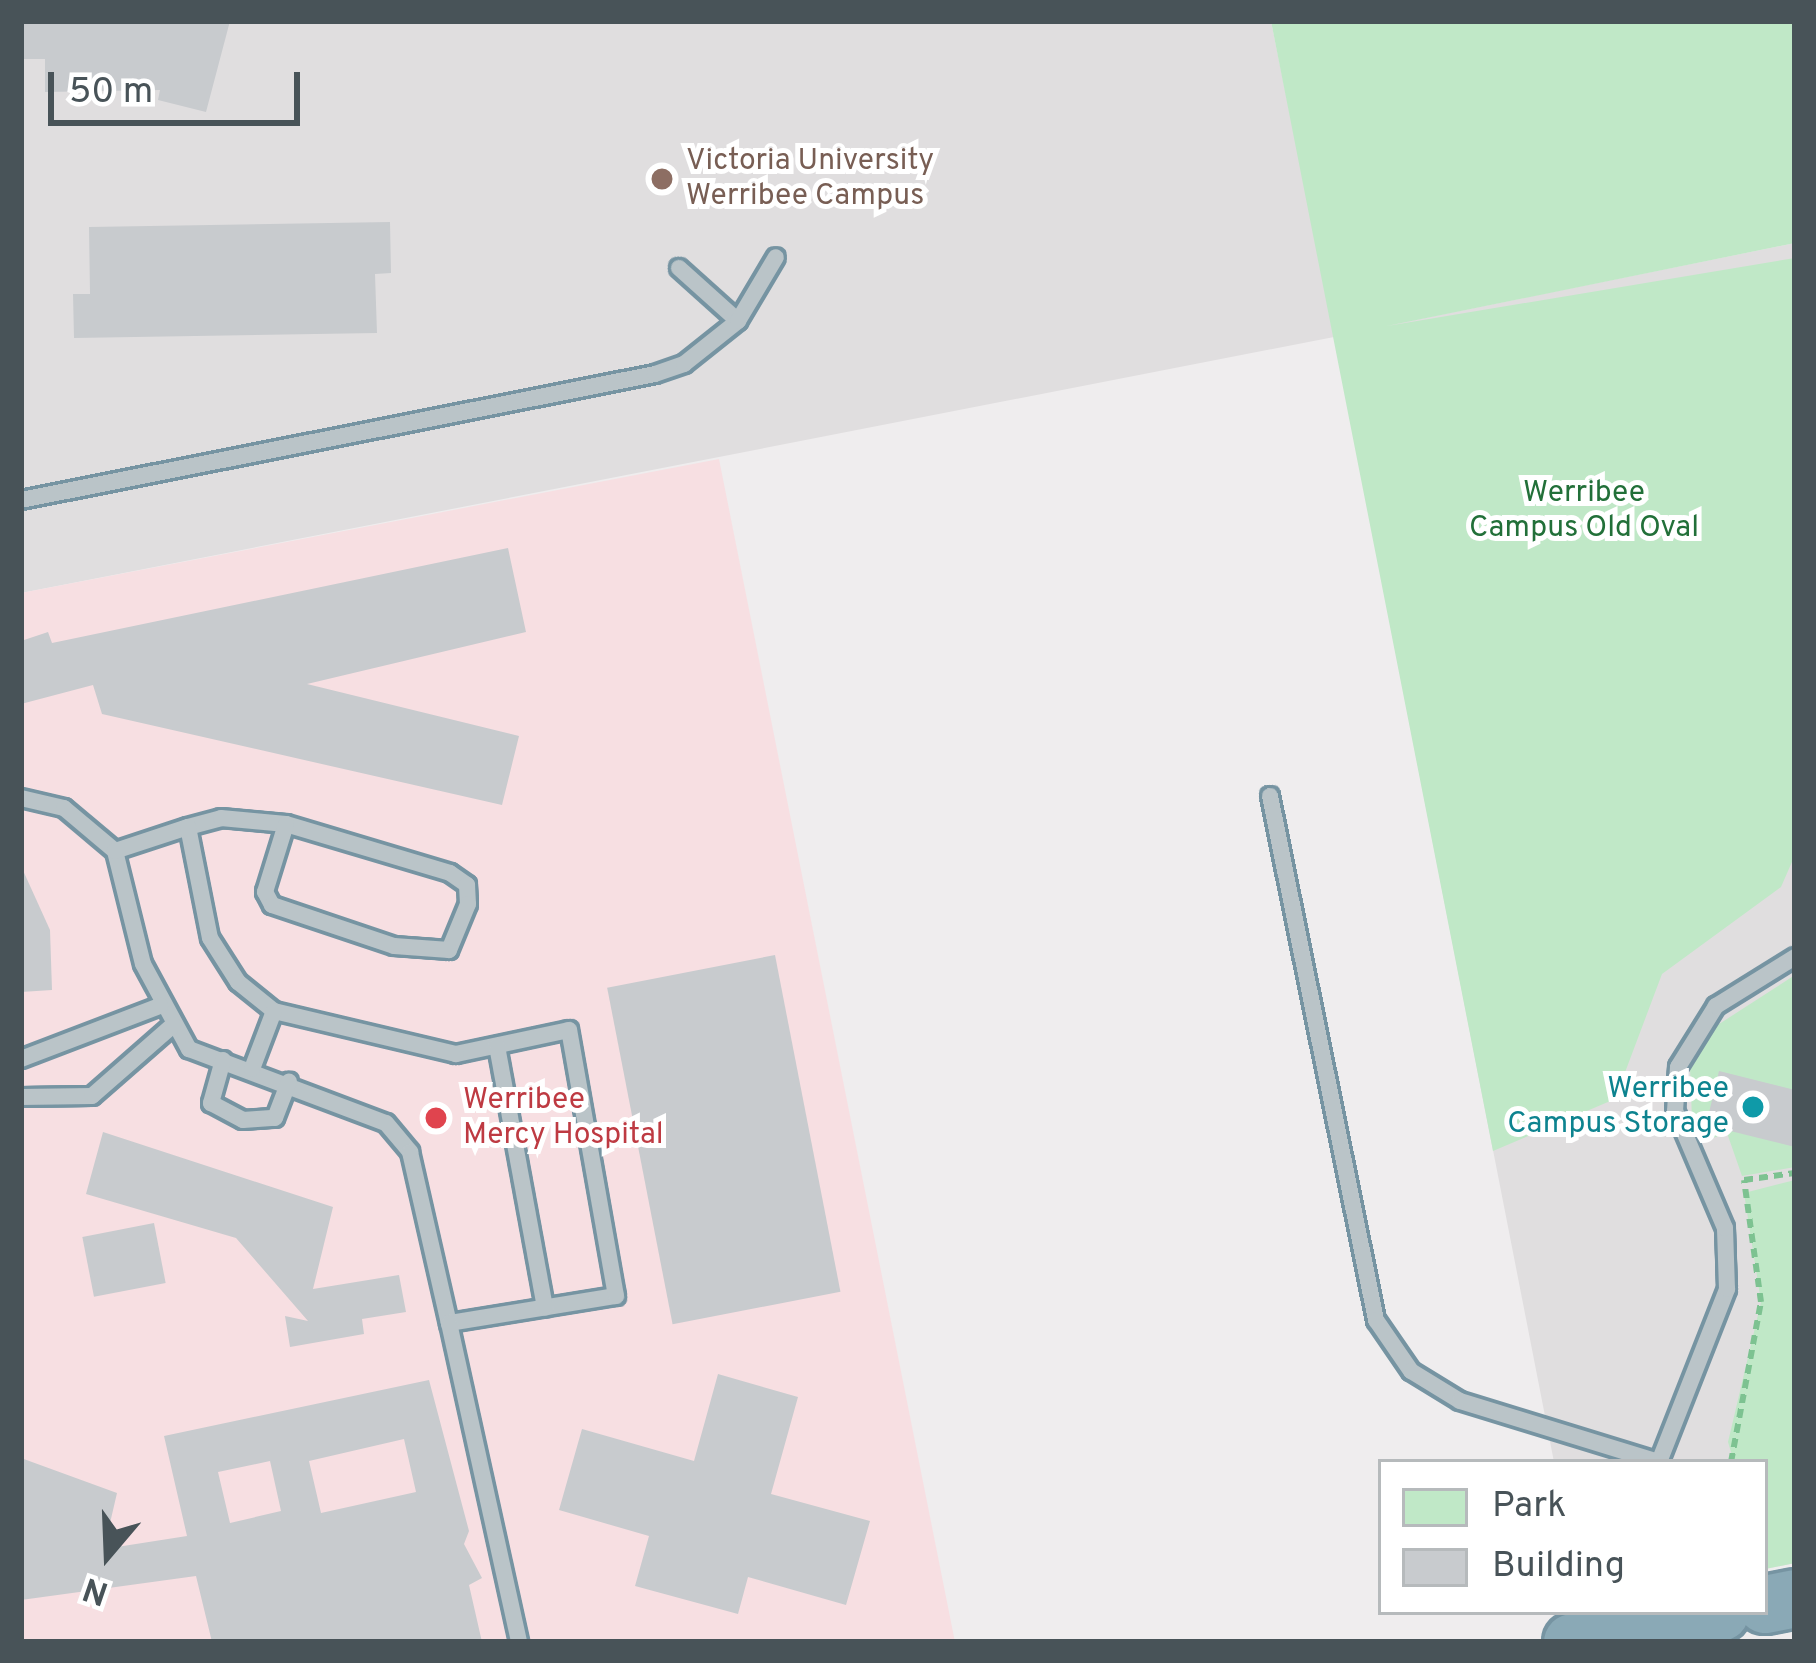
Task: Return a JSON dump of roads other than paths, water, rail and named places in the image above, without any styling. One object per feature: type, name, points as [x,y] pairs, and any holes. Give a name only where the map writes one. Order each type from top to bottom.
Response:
[{"type":"highway","points":[[1572,1642],[1705,1615]]},
{"type":"lane","points":[[21,500],[655,374],[684,364],[738,321],[776,257]]},
{"type":"lane","points":[[680,268],[738,321]]},
{"type":"lane","points":[[1270,796],[1376,1320],[1411,1371],[1460,1401],[1648,1459]]},
{"type":"lane","points":[[21,798],[64,808],[115,851],[160,1006],[188,1049],[289,1082],[386,1123],[410,1152],[519,1642]]},
{"type":"lane","points":[[115,851],[221,818],[286,824],[467,885],[449,950],[394,946],[272,905],[265,892],[286,824]]},
{"type":"lane","points":[[188,826],[210,938],[238,982],[274,1011],[434,1051],[497,1046],[568,1030],[616,1297],[449,1323]]},
{"type":"lane","points":[[1659,1459],[1727,1288],[1725,1228],[1675,1111],[1678,1067],[1716,1006],[1795,957]]},
{"type":"lane","points":[[21,1059],[160,1006]]},
{"type":"lane","points":[[252,1070],[274,1011]]},
{"type":"lane","points":[[21,1097],[92,1096],[173,1025]]},
{"type":"lane","points":[[497,1046],[545,1308]]},
{"type":"lane","points":[[223,1060],[211,1103],[243,1120],[275,1118],[289,1082]]},
{"type":"place","name":"Victoria University Werribee Campus","points":[[662,179]]},
{"type":"place","name":"Werribee Campus Storage","points":[[1753,1107]]},
{"type":"place","name":"Werribee Mercy Hospital","points":[[436,1118]]},
{"type":"park label","name":"Werribee Campus Old Oval","points":[[1584,511]]}]
